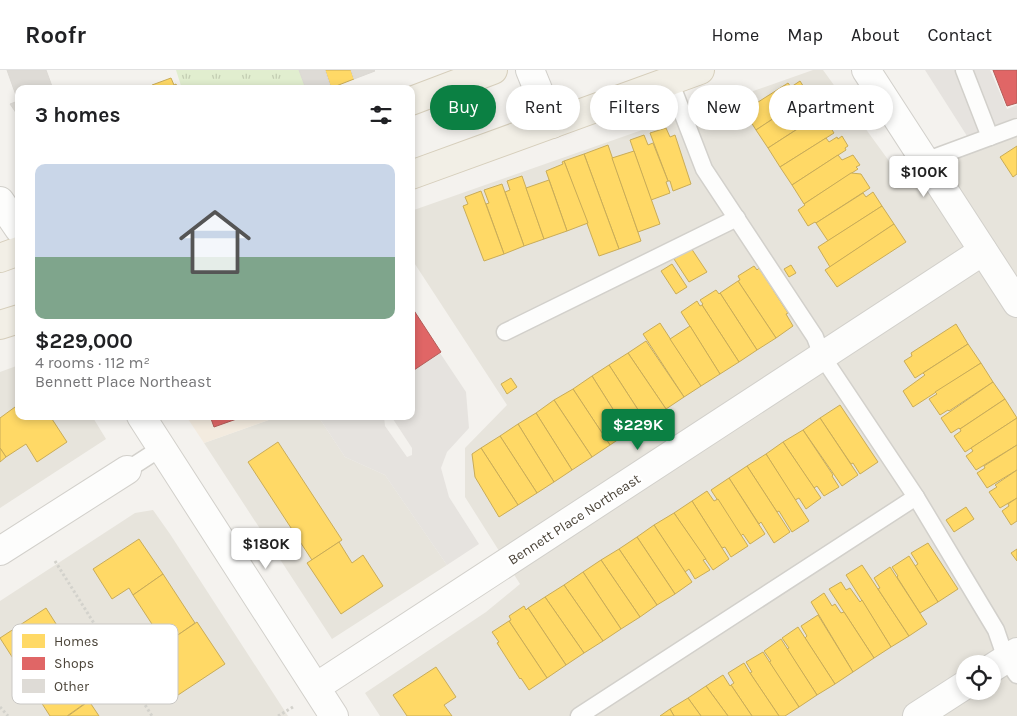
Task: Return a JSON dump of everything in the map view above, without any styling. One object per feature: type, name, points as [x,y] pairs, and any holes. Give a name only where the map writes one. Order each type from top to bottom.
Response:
[{"type":"main road","points":[[415,99],[493,70]]},
{"type":"main road","points":[[580,114],[700,70]]},
{"type":"main road","points":[[415,175],[536,130]]},
{"type":"main road","points":[[0,258],[15,252]]},
{"type":"main road","points":[[0,325],[15,320]]},
{"type":"street","points":[[530,70],[536,85]]},
{"type":"street","points":[[866,70],[1017,303]]},
{"type":"street","points":[[0,201],[15,223]]},
{"type":"street","name":"Bennett Place Northeast","points":[[316,687],[983,251]]},
{"type":"street","points":[[144,420],[334,716]]},
{"type":"street","points":[[0,552],[127,470]]},
{"type":"street","points":[[917,716],[956,691]]},
{"type":"lane","points":[[964,70],[990,137]]},
{"type":"lane","points":[[670,81],[704,169],[815,337],[822,356],[916,497],[996,630],[1008,663]]},
{"type":"lane","points":[[925,161],[1017,127]]},
{"type":"lane","points":[[505,332],[737,218]]},
{"type":"lane","points":[[127,470],[161,448]]},
{"type":"lane","points":[[579,716],[916,497]]},
{"type":"path","points":[[56,561],[95,624]]},
{"type":"path","points":[[145,704],[152,716]]},
{"type":"path","points":[[0,707],[8,716]]},
{"type":"shaded area","points":[[813,70],[823,70],[834,85],[770,85]]},
{"type":"shaded area","points":[[925,70],[990,70],[1007,109],[1017,105],[1017,117],[967,136]]},
{"type":"shaded area","points":[[769,85],[769,130],[867,130],[897,172],[1017,126],[1017,716],[380,716],[365,693],[486,612],[520,584],[465,497],[465,448],[507,405],[415,264],[415,210],[642,130],[678,130],[678,117],[688,114],[688,130],[759,130],[759,89]]},
{"type":"shaded area","points":[[440,353],[466,392],[469,428],[447,452],[441,468],[449,497],[479,544],[447,565],[385,475],[345,457],[321,420],[384,420],[385,426],[407,457],[412,455],[412,448],[394,420],[415,420],[415,369]]},
{"type":"shaded area","points":[[15,366],[15,420],[94,420],[106,439],[0,508],[0,372]]},
{"type":"shaded area","points":[[189,420],[269,420],[204,443]]},
{"type":"shaded area","points":[[269,420],[321,420],[345,457],[385,475],[447,565],[332,639],[204,443]]},
{"type":"shaded area","points":[[153,510],[288,716],[0,716],[0,601],[135,513]]},
{"type":"green space","points":[[176,70],[302,70],[308,85],[181,85]]},
{"type":"building: Homes","points":[[325,70],[351,70],[354,79],[339,85],[330,85]]},
{"type":"building: Homes","points":[[171,78],[174,85],[152,85]]},
{"type":"building: Homes","points":[[800,81],[803,85],[794,85]]},
{"type":"building: Homes","points":[[769,95],[769,121],[759,128],[759,101]]},
{"type":"building: Homes","points":[[769,121],[769,130],[796,130],[768,148],[756,130],[759,130],[759,128]]},
{"type":"building: Homes","points":[[667,130],[670,137],[675,135],[691,184],[673,191],[650,133]]},
{"type":"building: Homes","points":[[796,130],[832,130],[834,133],[780,167],[768,148]]},
{"type":"building: Homes","points":[[644,135],[648,145],[653,143],[668,181],[666,182],[670,193],[651,200],[630,140]]},
{"type":"building: Homes","points":[[842,136],[848,146],[845,148],[846,150],[792,185],[780,167],[826,138],[829,142]]},
{"type":"building: Homes","points":[[608,145],[641,241],[619,249],[584,154]]},
{"type":"building: Homes","points":[[1017,146],[1017,174],[1013,177],[1000,157]]},
{"type":"building: Homes","points":[[634,151],[660,224],[638,232],[612,158]]},
{"type":"building: Homes","points":[[584,154],[619,249],[599,256],[564,161]]},
{"type":"building: Homes","points":[[838,155],[842,160],[853,155],[860,165],[856,167],[858,169],[804,204],[792,185]]},
{"type":"building: Homes","points":[[564,161],[588,223],[567,231],[546,171],[563,164],[562,162]]},
{"type":"building: Homes","points":[[851,173],[861,174],[870,188],[816,223],[808,226],[798,210]]},
{"type":"building: Homes","points":[[522,176],[544,239],[524,246],[505,192],[510,190],[507,181]]},
{"type":"building: Homes","points":[[549,180],[567,231],[544,239],[526,188]]},
{"type":"building: Homes","points":[[502,184],[524,246],[504,254],[486,204],[489,203],[484,190]]},
{"type":"building: Homes","points":[[481,191],[504,254],[484,261],[463,206],[468,204],[465,197]]},
{"type":"building: Homes","points":[[873,192],[882,206],[828,241],[816,223],[863,193],[866,197]]},
{"type":"building: Homes","points":[[882,206],[894,224],[830,267],[818,247]]},
{"type":"building: Homes","points":[[894,224],[906,242],[837,287],[825,270]]},
{"type":"building: Homes","points":[[691,248],[707,272],[689,282],[674,259]]},
{"type":"building: Homes","points":[[672,264],[687,287],[676,294],[661,271]]},
{"type":"building: Homes","points":[[791,265],[796,273],[789,277],[784,269]]},
{"type":"building: Homes","points":[[754,266],[757,270],[759,268],[788,313],[786,314],[793,326],[776,338],[738,281],[740,280],[738,276]]},
{"type":"building: Homes","points":[[738,281],[776,338],[757,350],[720,293]]},
{"type":"building: Homes","points":[[716,290],[720,293],[757,350],[739,362],[700,300]]},
{"type":"building: Homes","points":[[697,301],[700,306],[702,305],[739,362],[720,374],[681,312]]},
{"type":"building: Homes","points":[[660,323],[701,386],[684,397],[643,334]]},
{"type":"building: Homes","points":[[956,324],[968,344],[915,378],[904,361],[912,356],[911,353]]},
{"type":"building: Homes","points":[[690,326],[720,374],[701,386],[670,339]]},
{"type":"building: Homes","points":[[646,341],[684,397],[666,409],[628,353]]},
{"type":"building: Homes","points":[[968,344],[981,363],[913,407],[903,391],[925,375],[923,373]]},
{"type":"building: Homes","points":[[628,353],[666,409],[646,422],[609,365]]},
{"type":"building: Homes","points":[[981,363],[993,382],[940,415],[929,399],[937,394],[935,392]]},
{"type":"building: Homes","points":[[609,365],[646,422],[628,433],[592,376]]},
{"type":"building: Homes","points":[[592,376],[628,433],[610,445],[573,389]]},
{"type":"building: Homes","points":[[511,378],[517,387],[507,394],[501,384]]},
{"type":"building: Homes","points":[[993,382],[1005,399],[951,433],[941,418]]},
{"type":"building: Homes","points":[[573,389],[610,445],[592,457],[554,400]]},
{"type":"building: Homes","points":[[1005,399],[1017,418],[965,452],[954,436],[961,431],[960,429]]},
{"type":"building: Homes","points":[[554,400],[592,457],[572,470],[536,413]]},
{"type":"building: Homes","points":[[840,405],[878,462],[860,474],[853,463],[851,464],[820,418]]},
{"type":"building: Homes","points":[[15,407],[15,420],[53,420],[67,442],[37,462],[26,444],[6,457],[0,448],[0,418]]},
{"type":"building: Homes","points":[[536,413],[572,470],[554,482],[518,424]]},
{"type":"building: Homes","points":[[820,418],[858,475],[842,486],[803,430]]},
{"type":"building: Homes","points":[[1017,418],[1017,445],[976,470],[966,456],[973,451],[971,448]]},
{"type":"building: Homes","points":[[518,424],[554,482],[537,493],[500,436]]},
{"type":"building: Homes","points":[[803,430],[839,487],[824,496],[817,486],[814,488],[783,442]]},
{"type":"building: Homes","points":[[500,436],[537,493],[518,505],[481,448]]},
{"type":"building: Homes","points":[[278,442],[342,540],[312,560],[248,462]]},
{"type":"building: Homes","points":[[783,442],[821,498],[806,509],[799,498],[795,500],[766,454]]},
{"type":"building: Homes","points":[[1017,445],[1017,470],[987,488],[977,473],[985,468],[984,466]]},
{"type":"building: Homes","points":[[0,448],[6,457],[0,462]]},
{"type":"building: Homes","points":[[481,448],[518,505],[499,517],[475,477],[472,454]]},
{"type":"building: Homes","points":[[766,454],[809,521],[792,532],[747,466]]},
{"type":"building: Homes","points":[[747,466],[790,532],[774,543],[761,522],[759,524],[729,478]]},
{"type":"building: Homes","points":[[1017,470],[1017,498],[1000,508],[989,492],[997,487],[995,485]]},
{"type":"building: Homes","points":[[729,478],[765,534],[750,544],[743,534],[741,536],[711,490]]},
{"type":"building: Homes","points":[[707,491],[714,501],[718,499],[748,546],[731,557],[725,547],[722,548],[692,501]]},
{"type":"building: Homes","points":[[1017,498],[1017,521],[1011,525],[1002,511]]},
{"type":"building: Homes","points":[[692,501],[729,559],[713,570],[674,513]]},
{"type":"building: Homes","points":[[966,507],[974,519],[954,532],[946,520]]},
{"type":"building: Homes","points":[[674,513],[706,559],[703,560],[710,570],[695,579],[689,569],[685,572],[654,525]]},
{"type":"building: Homes","points":[[654,525],[692,582],[675,594],[637,537]]},
{"type":"building: Homes","points":[[637,537],[675,594],[657,605],[619,549]]},
{"type":"building: Homes","points":[[139,539],[163,574],[133,595],[129,588],[112,599],[93,569]]},
{"type":"building: Homes","points":[[339,542],[352,563],[363,555],[383,586],[341,614],[307,563]]},
{"type":"building: Homes","points":[[928,543],[958,589],[938,602],[915,566],[918,564],[911,553]]},
{"type":"building: Homes","points":[[619,549],[657,605],[640,617],[601,560]]},
{"type":"building: Homes","points":[[1017,549],[1017,561],[1011,553]]},
{"type":"building: Homes","points":[[909,556],[938,602],[920,613],[892,567]]},
{"type":"building: Homes","points":[[601,560],[640,617],[621,629],[583,572]]},
{"type":"building: Homes","points":[[862,565],[909,636],[891,647],[846,575]]},
{"type":"building: Homes","points":[[890,567],[927,624],[909,636],[878,589],[880,588],[874,578]]},
{"type":"building: Homes","points":[[583,572],[621,629],[603,641],[564,585]]},
{"type":"building: Homes","points":[[163,574],[195,623],[178,635],[178,624],[152,624],[133,595]]},
{"type":"building: Homes","points":[[841,582],[846,590],[850,588],[860,602],[862,600],[891,647],[874,658],[829,589]]},
{"type":"building: Homes","points":[[564,585],[603,641],[584,653],[545,597]]},
{"type":"building: Homes","points":[[824,593],[832,606],[835,604],[841,613],[844,612],[874,658],[853,672],[811,602]]},
{"type":"building: Homes","points":[[545,597],[584,653],[566,665],[528,608]]},
{"type":"building: Homes","points":[[524,606],[526,610],[528,608],[566,665],[547,678],[509,621],[511,620],[509,616]]},
{"type":"building: Homes","points":[[46,608],[56,624],[21,624]]},
{"type":"building: Homes","points":[[818,615],[853,672],[835,684],[805,638],[807,636],[801,626]]},
{"type":"building: Homes","points":[[509,621],[547,678],[529,690],[497,643],[499,642],[492,632]]},
{"type":"building: Homes","points":[[197,622],[225,664],[178,695],[178,635]]},
{"type":"building: Homes","points":[[798,627],[835,684],[817,695],[782,638]]},
{"type":"building: Homes","points":[[12,630],[12,657],[0,638]]},
{"type":"building: Homes","points":[[781,639],[817,695],[799,707],[769,662],[771,661],[764,651]]},
{"type":"building: Homes","points":[[763,652],[799,707],[785,716],[779,716],[750,673],[752,672],[746,662]]},
{"type":"building: Homes","points":[[744,663],[779,716],[752,716],[731,685],[734,683],[728,673]]},
{"type":"building: Homes","points":[[436,667],[456,697],[444,705],[452,716],[407,716],[393,695]]},
{"type":"building: Homes","points":[[723,675],[752,716],[728,716],[706,686]]},
{"type":"building: Homes","points":[[706,686],[728,716],[701,716],[688,698]]},
{"type":"building: Homes","points":[[688,698],[701,716],[674,716],[670,709]]},
{"type":"building: Homes","points":[[42,704],[84,704],[67,716],[50,716]]},
{"type":"building: Homes","points":[[85,704],[91,704],[99,716],[68,716]]},
{"type":"building: Homes","points":[[670,709],[674,716],[660,716]]},
{"type":"building: Shops","points":[[993,70],[1017,70],[1017,103],[1007,106]]},
{"type":"building: Shops","points":[[415,312],[441,352],[415,369]]},
{"type":"building: Shops","points":[[211,420],[234,420],[214,427]]},
{"type":"building: Other","points":[[7,70],[46,70],[52,85],[15,85],[15,93]]},
{"type":"building: Other","points":[[299,70],[325,70],[330,85],[305,85]]},
{"type":"building: Other","points":[[351,70],[374,70],[375,71],[354,79]]},
{"type":"building: Other","points":[[15,102],[15,111],[10,104]]}]
